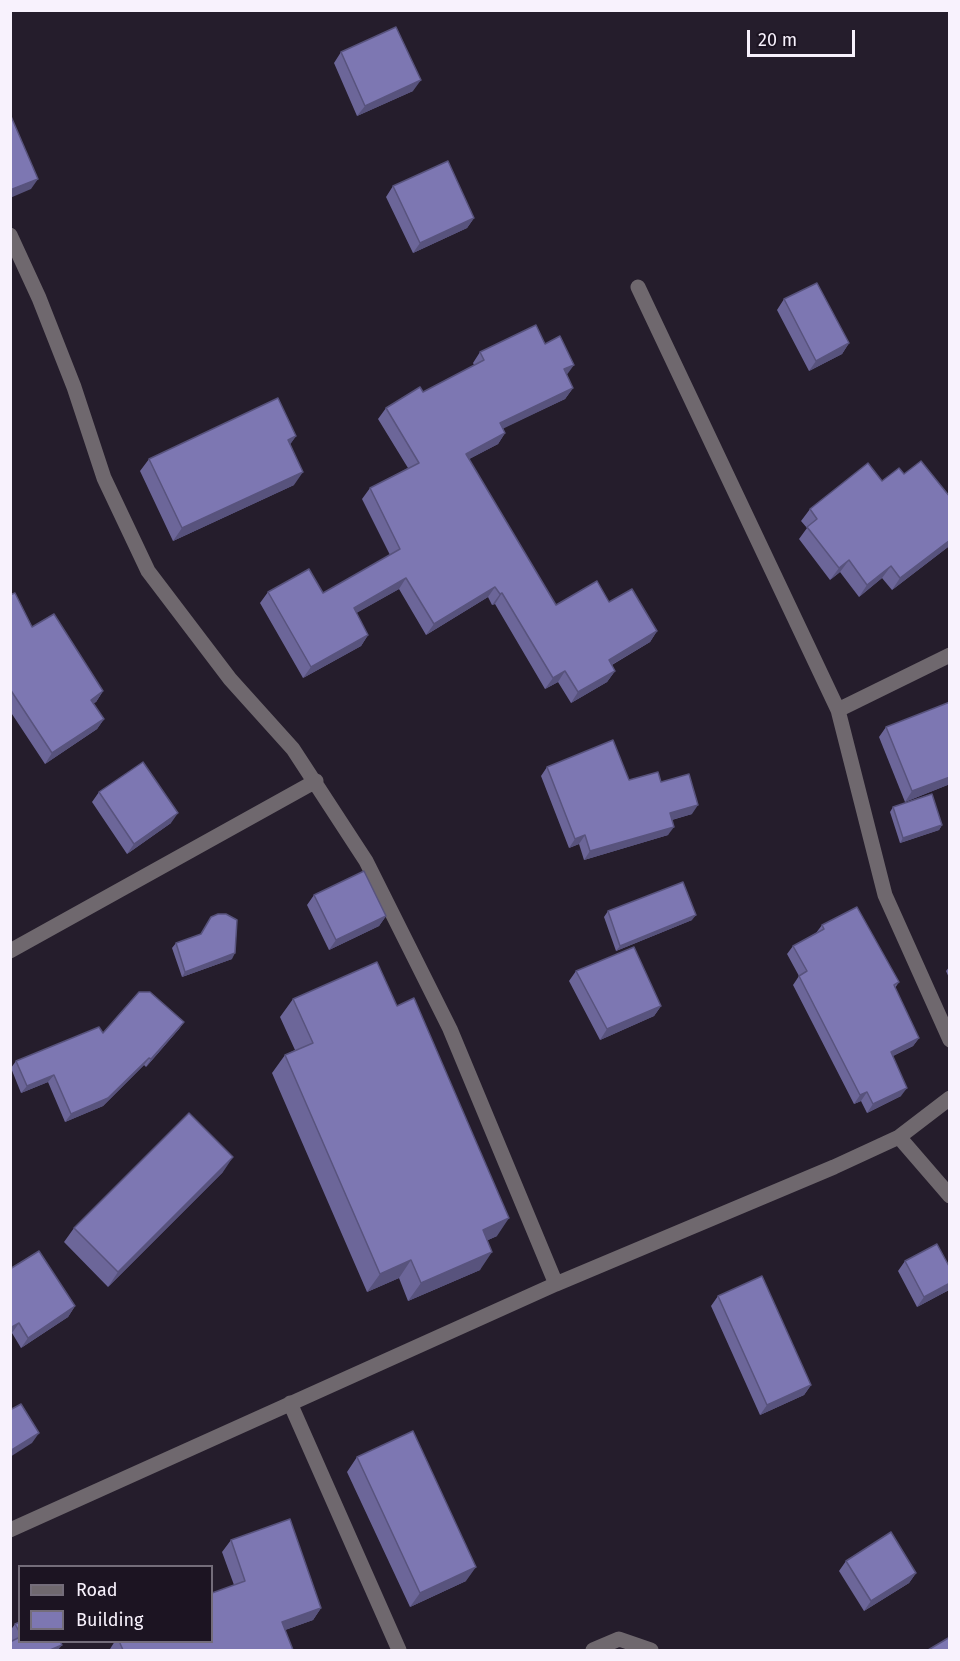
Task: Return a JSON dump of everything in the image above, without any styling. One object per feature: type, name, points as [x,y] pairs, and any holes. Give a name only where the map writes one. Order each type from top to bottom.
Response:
[{"type":"street","points":[[10,235],[39,298],[74,387],[104,477],[148,571],[230,679],[293,749],[366,861],[450,1029],[556,1284]]},
{"type":"street","points":[[638,287],[838,710],[885,895],[950,1040]]},
{"type":"street","points":[[838,710],[950,655]]},
{"type":"street","points":[[10,951],[316,781]]},
{"type":"street","points":[[10,1530],[556,1284],[834,1167],[899,1137],[950,1098]]},
{"type":"street","points":[[899,1137],[950,1196]]},
{"type":"street","points":[[290,1403],[399,1650]]},
{"type":"street","points":[[593,1650],[619,1639],[651,1650]]},
{"type":"building","points":[[396,27],[421,80],[365,106],[341,52]]},
{"type":"building","points":[[10,114],[38,179],[10,190]]},
{"type":"building","points":[[448,161],[474,218],[420,243],[393,186]]},
{"type":"building","points":[[817,283],[849,343],[816,361],[784,299]]},
{"type":"building","points":[[536,325],[545,344],[560,336],[574,365],[564,369],[573,388],[500,423],[505,433],[466,454],[556,605],[597,581],[609,602],[632,589],[657,631],[609,660],[615,671],[578,692],[565,671],[553,678],[502,593],[500,594],[495,587],[434,624],[406,578],[354,608],[368,635],[311,667],[268,592],[309,569],[323,593],[400,549],[370,488],[419,463],[386,408],[420,387],[423,392],[484,360],[480,352]]},
{"type":"building","points":[[278,398],[296,436],[288,440],[303,472],[182,528],[149,459]]},
{"type":"building","points":[[921,461],[950,497],[950,540],[900,578],[891,566],[867,585],[849,560],[839,568],[807,527],[817,519],[810,509],[868,463],[882,481],[899,468],[904,474]]},
{"type":"building","points":[[15,593],[32,627],[54,614],[103,691],[91,700],[104,719],[52,753],[10,689],[10,595]]},
{"type":"building","points":[[950,702],[950,777],[912,791],[886,727]]},
{"type":"building","points":[[613,740],[629,780],[658,772],[661,782],[689,774],[698,805],[670,813],[674,827],[590,851],[585,835],[575,839],[547,767]]},
{"type":"building","points":[[143,762],[178,813],[134,844],[99,792]]},
{"type":"building","points":[[932,794],[942,825],[903,838],[893,807]]},
{"type":"building","points":[[364,871],[386,916],[336,940],[314,895]]},
{"type":"building","points":[[683,882],[696,915],[620,946],[608,911]]},
{"type":"building","points":[[857,907],[899,982],[894,985],[919,1038],[891,1052],[907,1088],[873,1104],[867,1092],[860,1095],[799,976],[807,971],[793,946],[824,929],[822,925]]},
{"type":"building","points":[[226,914],[237,920],[235,953],[185,972],[176,943],[201,934],[211,917]]},
{"type":"building","points":[[634,947],[661,1006],[607,1029],[576,971]]},
{"type":"building","points":[[377,962],[397,1006],[414,998],[509,1218],[483,1230],[492,1252],[421,1283],[411,1260],[380,1274],[285,1055],[313,1043],[293,999]]},
{"type":"building","points":[[139,992],[150,992],[184,1022],[151,1059],[149,1058],[108,1098],[71,1114],[54,1075],[27,1086],[16,1061],[99,1027],[103,1033]]},
{"type":"building","points":[[189,1113],[233,1157],[118,1272],[74,1228]]},
{"type":"building","points":[[937,1244],[950,1268],[950,1283],[924,1297],[905,1261]]},
{"type":"building","points":[[39,1251],[75,1306],[28,1338],[19,1323],[10,1328],[10,1269]]},
{"type":"building","points":[[762,1276],[811,1385],[767,1405],[718,1296]]},
{"type":"building","points":[[21,1404],[39,1433],[10,1451],[10,1410]]},
{"type":"building","points":[[413,1431],[476,1567],[420,1593],[357,1457]]},
{"type":"building","points":[[290,1519],[321,1608],[282,1622],[293,1650],[123,1650],[120,1643],[213,1643],[213,1593],[245,1581],[231,1540]]},
{"type":"building","points":[[891,1532],[916,1573],[871,1601],[846,1561]]},
{"type":"building","points":[[950,1637],[950,1650],[928,1650]]},
{"type":"building","points":[[18,1638],[18,1643],[61,1643],[62,1645],[50,1650],[10,1650],[10,1642]]}]
